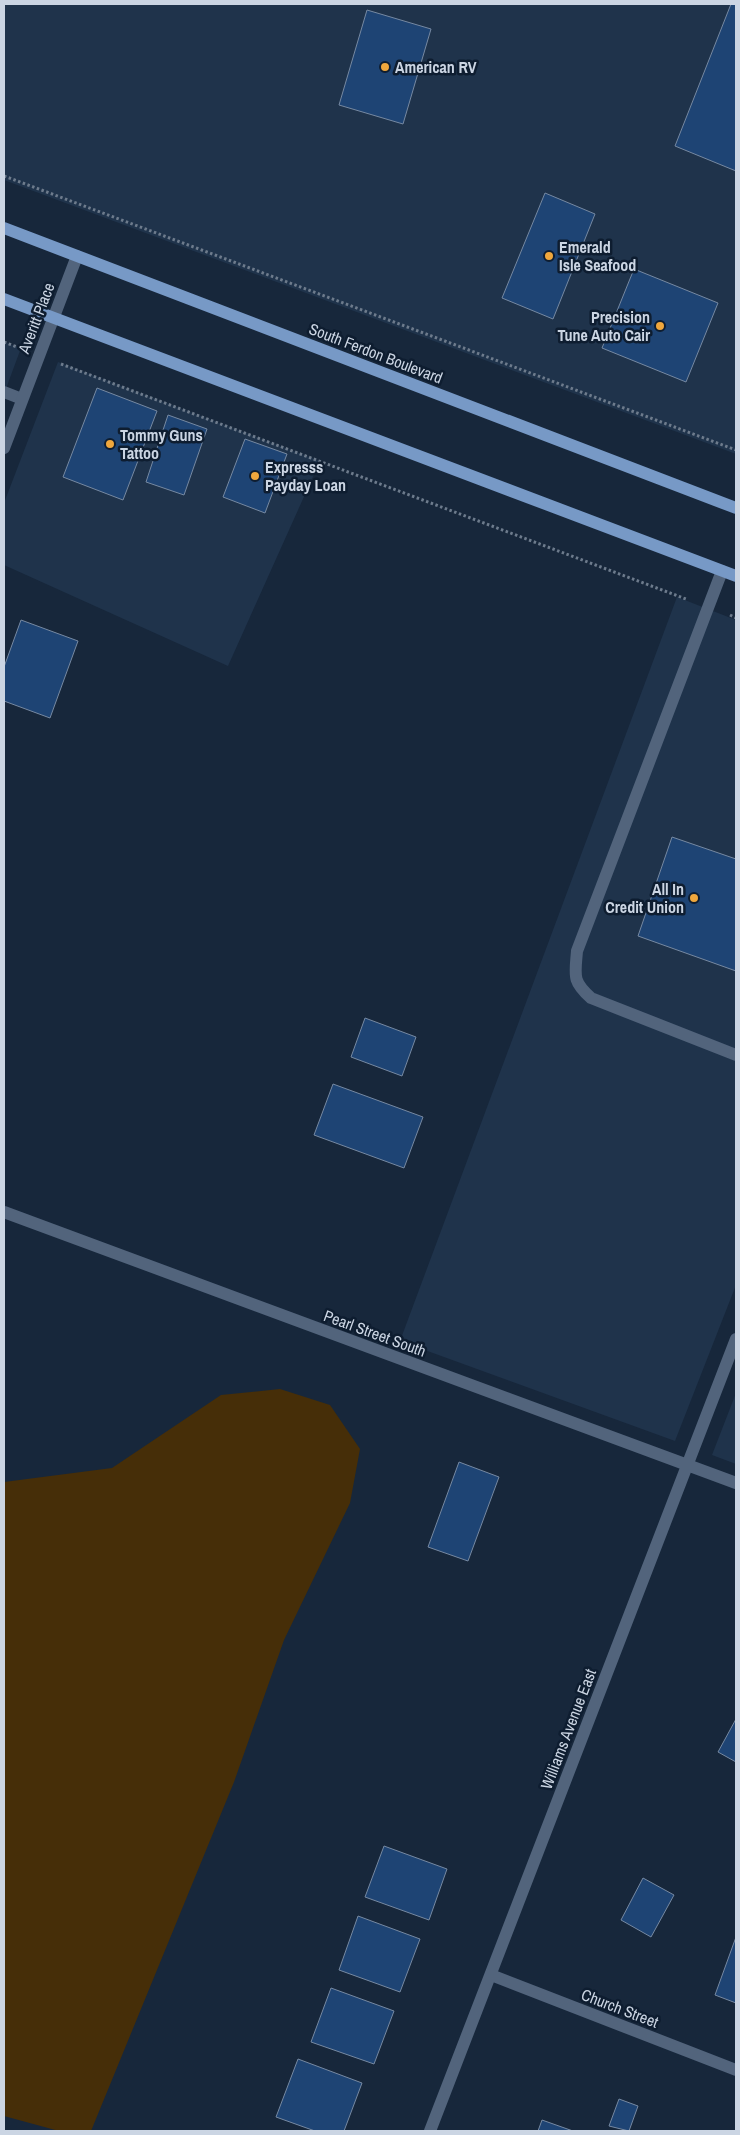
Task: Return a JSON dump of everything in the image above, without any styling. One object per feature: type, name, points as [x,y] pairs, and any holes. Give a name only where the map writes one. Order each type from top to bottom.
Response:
[{"type":"main road","name":"South Ferdon Boulevard","points":[[4,228],[736,508]]},
{"type":"main road","points":[[4,300],[736,576]]},
{"type":"street","name":"Averitt Place","points":[[4,448],[77,256]]},
{"type":"street","points":[[4,392],[22,400]]},
{"type":"street","points":[[722,571],[577,951],[575,974],[579,987],[591,998],[736,1055]]},
{"type":"street","name":"Pearl Street South","points":[[4,1212],[736,1483]]},
{"type":"street","name":"Williams Avenue East","points":[[430,2131],[736,1339]]},
{"type":"street","name":"Church Street","points":[[491,1975],[736,2070]]},
{"type":"path","points":[[4,176],[736,450]]},
{"type":"path","points":[[4,342],[736,618]]},
{"type":"shaded area","points":[[4,4],[736,4],[736,454],[4,180]]},
{"type":"shaded area","points":[[4,342],[21,348],[4,394]]},
{"type":"shaded area","points":[[58,362],[320,461],[228,666],[4,565],[4,503]]},
{"type":"shaded area","points":[[677,597],[736,620],[736,1285],[675,1441],[400,1341]]},
{"type":"shaded area","points":[[280,1389],[330,1405],[360,1449],[350,1503],[284,1640],[234,1782],[91,2131],[59,2131],[4,2116],[4,1482],[112,1468],[221,1395]]},
{"type":"shaded area","points":[[736,1393],[736,1464],[712,1455]]},
{"type":"building","points":[[731,4],[736,4],[736,171],[675,146]]},
{"type":"building","name":"American RV","points":[[367,10],[431,29],[403,124],[339,105]]},
{"type":"building","name":"Emerald Isle Seafood","points":[[545,193],[595,214],[553,319],[502,298]]},
{"type":"building","name":"Precision Tune Auto Cair","points":[[634,269],[718,303],[686,382],[602,348]]},
{"type":"building","name":"Tommy Guns Tattoo","points":[[97,388],[157,411],[123,500],[63,477]]},
{"type":"building","points":[[168,415],[207,429],[184,495],[146,482]]},
{"type":"building","name":"Expresss Payday Loan","points":[[245,439],[287,454],[265,513],[223,497]]},
{"type":"building","points":[[21,620],[78,641],[50,718],[4,701],[4,667]]},
{"type":"building","name":"All In Credit Union","points":[[672,837],[736,859],[736,971],[638,936]]},
{"type":"building","points":[[365,1018],[416,1037],[402,1076],[351,1057]]},
{"type":"building","points":[[333,1084],[423,1117],[404,1168],[314,1135]]},
{"type":"building","points":[[459,1462],[499,1477],[468,1561],[428,1547]]},
{"type":"building","points":[[736,1719],[736,1762],[718,1752]]},
{"type":"building","points":[[384,1846],[447,1869],[429,1920],[365,1897]]},
{"type":"building","points":[[643,1878],[674,1895],[651,1937],[621,1920]]},
{"type":"building","points":[[358,1916],[420,1939],[400,1992],[339,1970]]},
{"type":"building","points":[[736,1937],[736,2003],[715,1995]]},
{"type":"building","points":[[331,1988],[394,2011],[374,2064],[311,2042]]},
{"type":"building","points":[[298,2059],[362,2083],[344,2131],[315,2131],[276,2117]]},
{"type":"building","points":[[619,2099],[638,2106],[629,2131],[609,2126]]},
{"type":"building","points":[[542,2120],[573,2131],[538,2131]]},
{"type":"place","name":"American RV","points":[[385,67]]},
{"type":"place","name":"Emerald Isle Seafood","points":[[549,256]]},
{"type":"place","name":"Precision Tune Auto Cair","points":[[660,326]]},
{"type":"place","name":"Tommy Guns Tattoo","points":[[110,444]]},
{"type":"place","name":"Expresss Payday Loan","points":[[255,476]]},
{"type":"place","name":"All In Credit Union","points":[[694,898]]}]
